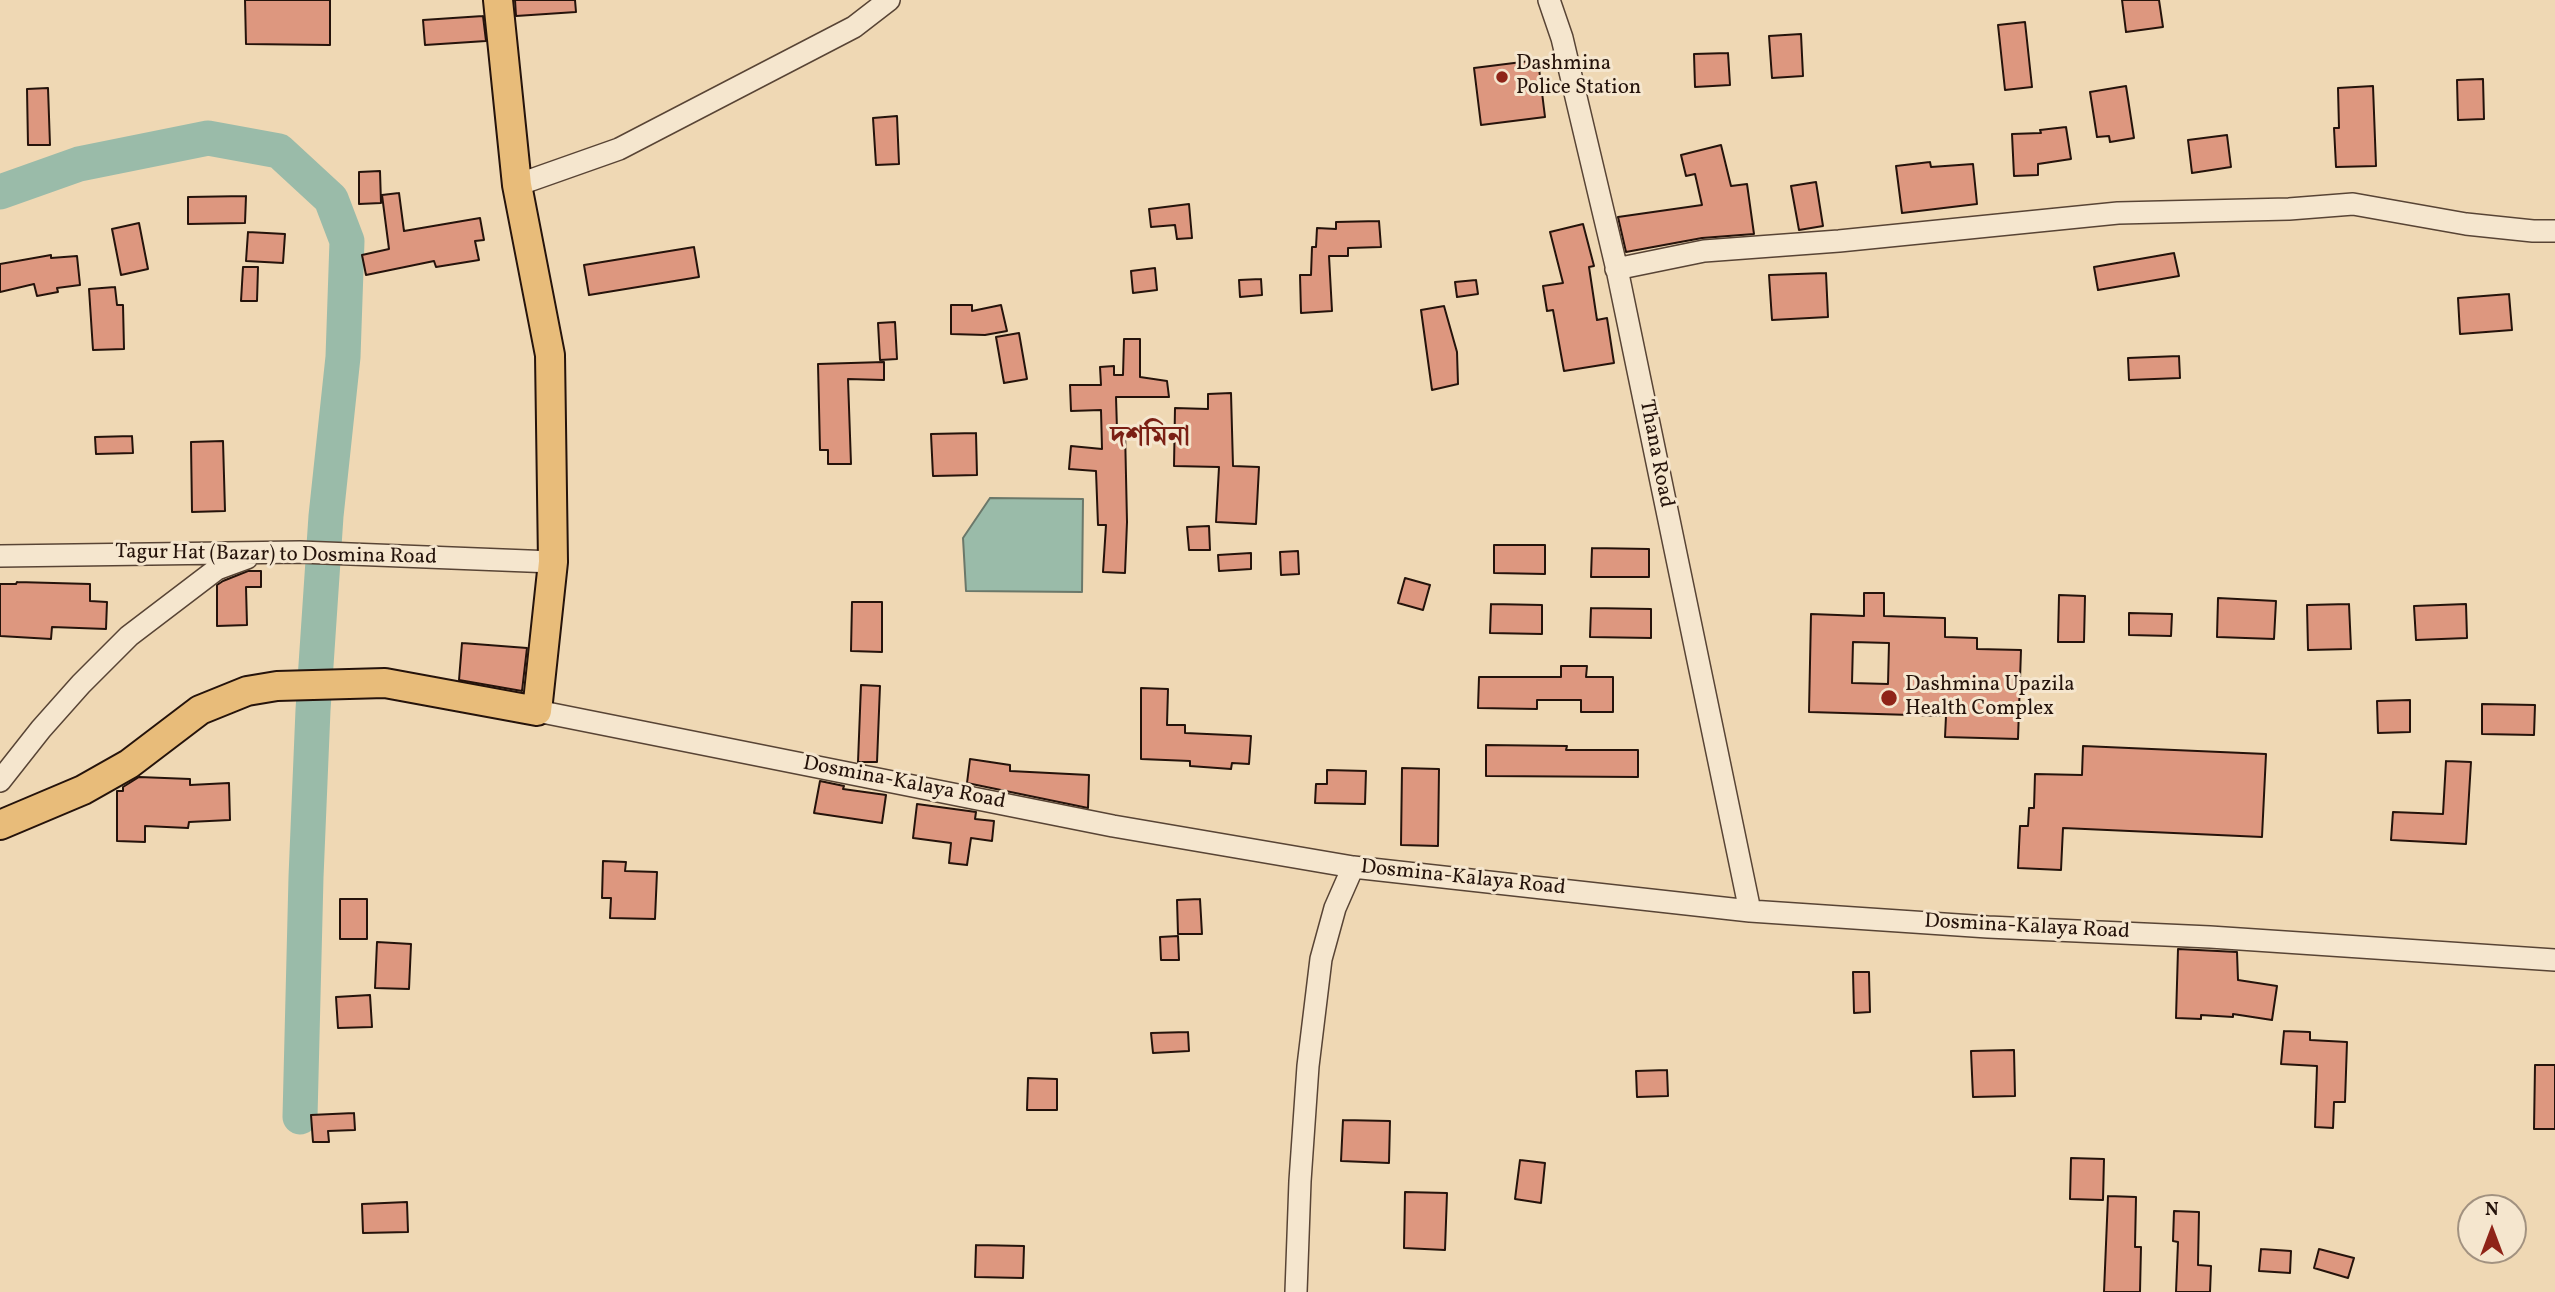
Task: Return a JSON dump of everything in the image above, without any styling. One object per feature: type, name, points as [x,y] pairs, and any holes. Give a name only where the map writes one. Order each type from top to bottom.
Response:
[{"type":"main road","points":[[498,0],[517,185],[550,355],[553,562],[537,711]]},
{"type":"main road","name":"Dosmina-Kalaya Road","points":[[0,825],[83,790],[129,764],[200,710],[247,691],[277,686],[385,683],[537,711]]},
{"type":"street","points":[[517,185],[619,149],[855,27],[889,0]]},
{"type":"street","name":"Thana Road","points":[[1549,0],[1562,38],[1616,269],[1750,911]]},
{"type":"street","points":[[1616,269],[1704,251],[1839,241],[2118,213],[2289,209],[2353,204],[2466,224],[2533,232],[2555,231]]},
{"type":"street","points":[[0,781],[49,720],[129,636],[217,569],[262,552]]},
{"type":"street","name":"Tagur Hat (Bazar) to Dosmina Road","points":[[0,556],[300,552],[553,562]]},
{"type":"street","name":"Dosmina-Kalaya Road","points":[[537,711],[1113,826],[1353,867],[1750,911],[2555,960]]},
{"type":"street","points":[[1296,1292],[1308,1066],[1321,959],[1335,908],[1353,867]]},
{"type":"shaded area","points":[[990,498],[1083,499],[1082,592],[966,591],[963,538]]},
{"type":"building","points":[[245,0],[330,0],[330,45],[246,44]]},
{"type":"building","points":[[515,0],[575,0],[576,12],[516,16]]},
{"type":"building","points":[[2122,0],[2159,0],[2163,27],[2126,32]]},
{"type":"building","points":[[483,16],[486,41],[425,45],[423,20]]},
{"type":"building","points":[[2025,22],[2032,87],[2005,90],[1998,25]]},
{"type":"building","points":[[1801,34],[1803,76],[1772,78],[1769,36]]},
{"type":"building","points":[[1728,53],[1730,85],[1695,87],[1694,54]]},
{"type":"building","points":[[1538,60],[1545,117],[1481,125],[1474,68]]},
{"type":"building","points":[[2483,79],[2484,119],[2458,120],[2457,80]]},
{"type":"building","points":[[2126,86],[2134,138],[2110,142],[2109,136],[2097,137],[2090,92]]},
{"type":"building","points":[[2373,86],[2376,166],[2336,167],[2334,128],[2339,128],[2338,88]]},
{"type":"building","points":[[48,88],[50,145],[28,145],[27,89]]},
{"type":"building","points":[[897,116],[899,164],[876,165],[873,118]]},
{"type":"building","points":[[2066,127],[2071,159],[2038,164],[2038,175],[2014,176],[2012,134],[2041,133],[2040,130]]},
{"type":"building","points":[[2227,135],[2231,167],[2192,173],[2188,140]]},
{"type":"building","points":[[1721,145],[1731,186],[1747,184],[1754,234],[1702,238],[1626,252],[1618,217],[1702,205],[1695,174],[1686,176],[1681,155]]},
{"type":"building","points":[[1930,162],[1931,167],[1973,164],[1977,204],[1902,213],[1896,166]]},
{"type":"building","points":[[380,171],[381,203],[359,204],[359,172]]},
{"type":"building","points":[[1816,182],[1823,226],[1799,230],[1791,186]]},
{"type":"building","points":[[399,193],[404,231],[480,218],[484,240],[475,241],[479,260],[436,267],[434,261],[366,275],[362,255],[389,249],[382,195]]},
{"type":"building","points":[[246,196],[245,223],[188,224],[188,197]]},
{"type":"building","points":[[1189,204],[1192,238],[1177,239],[1175,225],[1151,227],[1149,209]]},
{"type":"building","points":[[1379,221],[1381,247],[1348,248],[1348,256],[1329,256],[1332,311],[1301,313],[1300,275],[1311,275],[1312,247],[1316,247],[1317,228],[1336,229],[1336,222]]},
{"type":"building","points":[[139,223],[148,269],[121,275],[112,229]]},
{"type":"building","points":[[1583,224],[1594,266],[1589,267],[1597,320],[1607,318],[1614,363],[1564,371],[1553,310],[1547,311],[1543,286],[1563,283],[1550,232]]},
{"type":"building","points":[[248,232],[285,234],[283,263],[246,261]]},
{"type":"building","points":[[694,247],[699,277],[589,295],[584,265]]},
{"type":"building","points":[[2174,253],[2179,276],[2098,290],[2094,267]]},
{"type":"building","points":[[51,255],[51,258],[77,256],[80,285],[57,288],[58,292],[37,296],[34,284],[0,292],[0,264]]},
{"type":"building","points":[[243,267],[258,267],[257,301],[241,301]]},
{"type":"building","points":[[1155,268],[1157,290],[1133,293],[1131,271]]},
{"type":"building","points":[[1826,273],[1828,317],[1772,320],[1769,275]]},
{"type":"building","points":[[1261,279],[1262,295],[1240,297],[1239,280]]},
{"type":"building","points":[[1476,280],[1478,294],[1457,297],[1455,282]]},
{"type":"building","points":[[115,287],[117,305],[123,305],[124,349],[93,350],[89,289]]},
{"type":"building","points":[[2509,294],[2512,330],[2460,334],[2458,298]]},
{"type":"building","points":[[951,305],[972,305],[972,311],[1001,305],[1007,331],[985,335],[951,334]]},
{"type":"building","points":[[1444,306],[1457,352],[1458,384],[1432,390],[1421,310]]},
{"type":"building","points":[[895,322],[897,359],[880,360],[878,323]]},
{"type":"building","points":[[1019,333],[1027,379],[1004,383],[996,337]]},
{"type":"building","points":[[1124,339],[1140,339],[1140,377],[1167,381],[1169,397],[1116,397],[1117,430],[1125,430],[1125,573],[1103,572],[1106,525],[1098,525],[1096,471],[1069,469],[1071,446],[1102,449],[1101,410],[1071,411],[1070,385],[1101,385],[1100,367],[1114,366],[1114,375],[1123,375]]},
{"type":"building","points":[[2179,356],[2180,378],[2129,380],[2128,358]]},
{"type":"building","points":[[884,362],[884,380],[848,379],[851,464],[828,464],[828,450],[820,450],[818,364]]},
{"type":"building","points":[[1231,393],[1233,466],[1259,467],[1256,524],[1216,522],[1219,467],[1174,466],[1175,408],[1208,409],[1208,394]]},
{"type":"building","points":[[976,433],[977,475],[933,476],[931,434]]},
{"type":"building","points":[[132,436],[133,453],[96,454],[95,437]]},
{"type":"building","points":[[223,441],[225,511],[192,512],[191,442]]},
{"type":"building","points":[[1209,526],[1210,550],[1189,550],[1187,527]]},
{"type":"building","points":[[1494,545],[1545,545],[1545,574],[1494,573]]},
{"type":"building","points":[[1592,548],[1649,549],[1649,577],[1591,577]]},
{"type":"building","points":[[1298,551],[1299,574],[1281,575],[1280,552]]},
{"type":"building","points":[[1251,553],[1251,569],[1219,571],[1218,555]]},
{"type":"building","points":[[248,571],[261,571],[261,587],[246,587],[247,625],[217,626],[217,585]]},
{"type":"building","points":[[1405,578],[1430,585],[1423,610],[1398,603]]},
{"type":"building","points":[[0,584],[90,584],[90,601],[107,602],[106,629],[52,627],[51,639],[0,636]]},
{"type":"building","points":[[1864,593],[1884,593],[1884,616],[1945,618],[1945,637],[1977,638],[1977,649],[2021,650],[2018,739],[1945,737],[1946,716],[1809,712],[1811,614],[1864,616]],"holes":[[[1853,642],[1889,643],[1888,684],[1852,683]]]},
{"type":"building","points":[[2059,595],[2085,596],[2084,642],[2058,642]]},
{"type":"building","points":[[2218,598],[2276,601],[2274,639],[2217,637]]},
{"type":"building","points":[[852,602],[882,602],[882,652],[851,651]]},
{"type":"building","points":[[1491,604],[1542,605],[1542,634],[1490,633]]},
{"type":"building","points":[[2349,604],[2351,649],[2308,650],[2307,605]]},
{"type":"building","points":[[2466,604],[2467,638],[2416,640],[2414,606]]},
{"type":"building","points":[[1591,608],[1651,609],[1651,638],[1590,637]]},
{"type":"building","points":[[2129,613],[2172,614],[2171,636],[2129,635]]},
{"type":"building","points":[[462,643],[527,648],[522,691],[459,680]]},
{"type":"building","points":[[1561,666],[1587,666],[1586,677],[1613,677],[1613,712],[1581,712],[1581,700],[1537,700],[1537,709],[1478,708],[1479,677],[1561,677]]},
{"type":"building","points":[[861,685],[880,686],[877,762],[858,762]]},
{"type":"building","points":[[1141,688],[1168,689],[1167,725],[1185,725],[1185,733],[1251,736],[1249,764],[1232,763],[1231,769],[1190,766],[1190,761],[1141,759]]},
{"type":"building","points":[[2410,700],[2410,732],[2378,733],[2377,701]]},
{"type":"building","points":[[2482,704],[2535,705],[2534,735],[2482,734]]},
{"type":"building","points":[[1486,745],[1567,746],[1566,750],[1638,750],[1638,777],[1486,776]]},
{"type":"building","points":[[2083,746],[2266,754],[2262,837],[2063,828],[2061,870],[2018,868],[2020,826],[2028,826],[2029,808],[2034,808],[2035,774],[2082,775]]},
{"type":"building","points":[[970,759],[1010,765],[1010,771],[1089,775],[1088,808],[967,783]]},
{"type":"building","points":[[2446,761],[2471,762],[2466,844],[2391,840],[2393,812],[2443,814]]},
{"type":"building","points":[[1402,768],[1439,769],[1438,846],[1401,845]]},
{"type":"building","points":[[1327,770],[1366,771],[1365,804],[1315,803],[1316,784],[1327,784]]},
{"type":"building","points":[[139,777],[190,779],[190,785],[229,783],[230,820],[189,822],[188,828],[145,826],[145,842],[117,841],[117,791],[123,791],[123,787]]},
{"type":"building","points":[[820,781],[844,786],[843,789],[886,795],[882,823],[814,813]]},
{"type":"building","points":[[917,804],[976,812],[975,819],[994,821],[992,841],[971,838],[967,865],[949,863],[951,843],[913,838]]},
{"type":"building","points":[[603,861],[626,862],[625,871],[657,872],[655,919],[610,918],[611,898],[602,898]]},
{"type":"building","points":[[340,899],[367,899],[367,939],[340,939]]},
{"type":"building","points":[[1200,899],[1202,934],[1178,934],[1177,900]]},
{"type":"building","points":[[1178,936],[1179,960],[1161,960],[1160,937]]},
{"type":"building","points":[[377,942],[411,944],[409,989],[375,988]]},
{"type":"building","points":[[2178,949],[2237,952],[2238,980],[2277,986],[2272,1020],[2233,1014],[2233,1017],[2201,1015],[2201,1019],[2176,1018]]},
{"type":"building","points":[[1853,972],[1869,972],[1870,1012],[1854,1013]]},
{"type":"building","points":[[370,995],[372,1027],[338,1028],[336,997]]},
{"type":"building","points":[[2284,1031],[2310,1032],[2310,1040],[2347,1042],[2345,1102],[2334,1102],[2333,1128],[2315,1127],[2317,1066],[2281,1064]]},
{"type":"building","points":[[1188,1032],[1189,1051],[1153,1053],[1151,1033]]},
{"type":"building","points":[[2014,1050],[2015,1096],[1973,1097],[1971,1051]]},
{"type":"building","points":[[2535,1065],[2555,1065],[2555,1129],[2534,1129]]},
{"type":"building","points":[[1667,1070],[1668,1096],[1637,1097],[1636,1071]]},
{"type":"building","points":[[1028,1078],[1057,1079],[1057,1110],[1027,1110]]},
{"type":"building","points":[[354,1113],[355,1130],[328,1131],[329,1142],[313,1142],[311,1115]]},
{"type":"building","points":[[1343,1120],[1390,1121],[1389,1163],[1341,1161]]},
{"type":"building","points":[[2071,1158],[2104,1159],[2103,1200],[2070,1199]]},
{"type":"building","points":[[1520,1160],[1545,1163],[1541,1203],[1515,1199]]},
{"type":"building","points":[[1405,1192],[1447,1193],[1445,1250],[1404,1248]]},
{"type":"building","points":[[2108,1196],[2136,1197],[2135,1247],[2141,1247],[2140,1292],[2104,1292]]},
{"type":"building","points":[[407,1202],[408,1232],[363,1233],[362,1204]]},
{"type":"building","points":[[2174,1211],[2199,1212],[2198,1265],[2211,1266],[2210,1292],[2176,1292],[2178,1242],[2173,1241]]},
{"type":"building","points":[[976,1245],[1024,1246],[1023,1278],[975,1277]]},
{"type":"building","points":[[2261,1249],[2291,1251],[2290,1273],[2259,1271]]},
{"type":"building","points":[[2319,1249],[2354,1258],[2348,1278],[2314,1268]]},
{"type":"waterway","points":[[0,192],[79,164],[208,138],[279,151],[331,199],[347,241],[343,357],[326,516],[313,710],[300,1117]]},
{"type":"place","name":"Dashmina Police Station","points":[[1502,77]]},
{"type":"place","name":"Dashmina Upazila Health Complex","points":[[1889,698]]},
{"type":"district","name":"দশমিনা","points":[[1150,440]]}]
